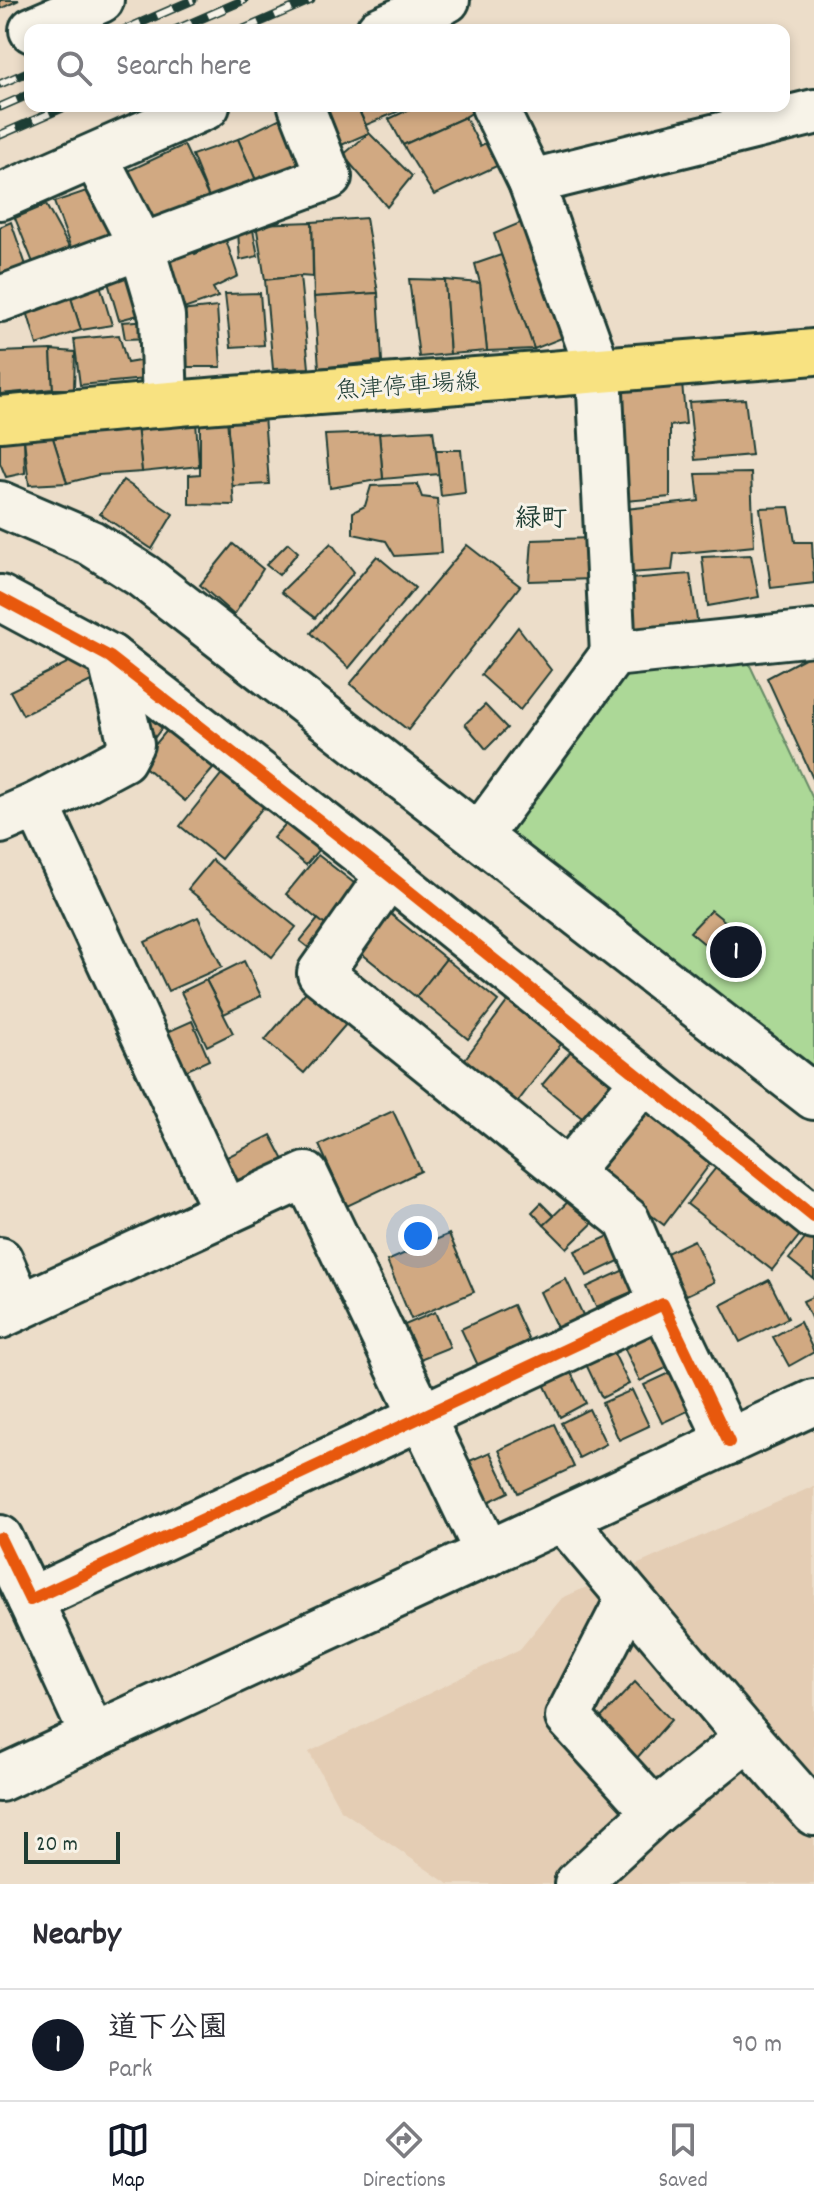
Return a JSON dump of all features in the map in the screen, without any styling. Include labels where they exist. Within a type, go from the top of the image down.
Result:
[{"type":"main road","name":"魚津停車場線","points":[[0,419],[165,403],[599,372],[814,352]]},
{"type":"street","points":[[45,24],[101,0]]},
{"type":"street","points":[[400,24],[449,10]]},
{"type":"street","points":[[0,44],[24,33]]},
{"type":"street","points":[[0,197],[194,112]]},
{"type":"street","points":[[0,299],[329,177],[303,112]]},
{"type":"street","points":[[479,836],[613,654],[599,372],[531,182],[497,112]]},
{"type":"street","points":[[531,182],[814,112]]},
{"type":"street","points":[[95,156],[141,245],[162,316],[165,403]]},
{"type":"street","points":[[0,504],[91,543],[143,576],[813,1095]]},
{"type":"street","points":[[0,598],[110,657],[389,875],[814,1217]]},
{"type":"street","points":[[613,654],[814,633]]},
{"type":"street","points":[[110,657],[131,744],[123,759],[19,813],[226,1212]]},
{"type":"street","points":[[389,875],[320,973],[627,1220],[729,1442]]},
{"type":"street","points":[[568,1172],[644,1080]]},
{"type":"street","points":[[0,1260],[10,1311],[306,1175],[488,1554]]},
{"type":"street","points":[[30,1600],[663,1304]]},
{"type":"street","points":[[0,1779],[814,1402]]},
{"type":"street","points":[[564,1520],[814,1813]]},
{"type":"street","points":[[0,1538],[93,1736]]},
{"type":"street","points":[[629,1598],[568,1717],[655,1812]]},
{"type":"street","points":[[577,1884],[655,1812],[748,1738]]},
{"type":"shaded area","points":[[814,1486],[814,1884],[448,1884],[341,1810],[309,1752],[520,1649],[562,1598]]},
{"type":"green space","points":[[747,659],[814,801],[814,1076],[502,828],[623,666]]},
{"type":"building","points":[[0,0],[19,0],[0,9]]},
{"type":"building","points":[[293,112],[315,169],[258,185],[238,139]]},
{"type":"building","points":[[322,112],[360,112],[369,133],[337,147]]},
{"type":"building","points":[[360,112],[397,112],[366,125]]},
{"type":"building","points":[[404,112],[473,112],[403,145],[389,119]]},
{"type":"building","points":[[465,117],[480,146],[491,140],[501,164],[434,195],[403,145]]},
{"type":"building","points":[[369,133],[412,176],[387,207],[343,155]]},
{"type":"building","points":[[238,139],[258,185],[213,207],[192,155]]},
{"type":"building","points":[[184,145],[210,200],[148,229],[126,172]]},
{"type":"building","points":[[98,187],[113,239],[74,256],[54,202]]},
{"type":"building","points":[[46,205],[74,256],[36,270],[15,218]]},
{"type":"building","points":[[366,218],[378,293],[314,297],[312,222]]},
{"type":"building","points":[[527,220],[572,334],[534,349],[494,234]]},
{"type":"building","points":[[11,222],[28,271],[0,284],[0,227]]},
{"type":"building","points":[[312,222],[313,277],[265,280],[256,224]]},
{"type":"building","points":[[253,230],[258,256],[240,260],[238,232]]},
{"type":"building","points":[[226,240],[238,276],[213,288],[218,297],[181,310],[164,255],[186,244],[195,254]]},
{"type":"building","points":[[501,255],[534,349],[487,351],[475,264]]},
{"type":"building","points":[[137,268],[150,312],[119,320],[105,272]]},
{"type":"building","points":[[300,276],[309,368],[273,369],[265,280]]},
{"type":"building","points":[[98,278],[112,325],[81,330],[67,285]]},
{"type":"building","points":[[409,279],[445,280],[450,354],[419,357]]},
{"type":"building","points":[[445,280],[480,283],[487,351],[450,354]]},
{"type":"building","points":[[67,285],[81,330],[37,345],[24,301]]},
{"type":"building","points":[[260,293],[264,345],[231,347],[225,294]]},
{"type":"building","points":[[378,293],[382,361],[319,368],[314,297]]},
{"type":"building","points":[[217,307],[221,367],[182,367],[180,311]]},
{"type":"building","points":[[150,320],[152,338],[125,339],[122,322]]},
{"type":"building","points":[[119,335],[127,363],[145,360],[145,379],[80,385],[74,339]]},
{"type":"building","points":[[51,350],[53,389],[0,394],[0,352]]},
{"type":"building","points":[[51,350],[75,352],[74,389],[53,389]]},
{"type":"building","points":[[682,384],[686,424],[670,426],[670,497],[626,501],[618,387]]},
{"type":"building","points":[[745,399],[752,455],[695,460],[689,402]]},
{"type":"building","points":[[264,415],[269,484],[232,486],[227,418]]},
{"type":"building","points":[[227,418],[234,505],[189,504],[189,475],[200,474],[200,420]]},
{"type":"building","points":[[196,421],[199,466],[142,472],[137,426]]},
{"type":"building","points":[[137,426],[142,472],[98,475],[67,483],[53,438]]},
{"type":"building","points":[[433,430],[439,474],[383,479],[379,433]]},
{"type":"building","points":[[379,433],[383,479],[330,488],[325,435]]},
{"type":"building","points":[[24,438],[25,473],[6,477],[0,463],[0,440]]},
{"type":"building","points":[[24,438],[53,438],[67,483],[29,485]]},
{"type":"building","points":[[436,450],[461,450],[465,493],[441,496]]},
{"type":"building","points":[[751,473],[754,546],[674,554],[672,570],[629,573],[626,509],[699,501],[696,474]]},
{"type":"building","points":[[123,480],[173,514],[152,549],[100,514]]},
{"type":"building","points":[[417,484],[422,497],[437,499],[441,553],[395,556],[386,541],[353,534],[353,512],[365,506],[371,486]]},
{"type":"building","points":[[789,507],[795,542],[812,542],[814,583],[771,588],[760,508]]},
{"type":"building","points":[[591,538],[593,579],[529,581],[532,540]]},
{"type":"building","points":[[288,543],[298,552],[279,575],[266,565]]},
{"type":"building","points":[[331,543],[354,572],[315,618],[281,592]]},
{"type":"building","points":[[233,544],[263,569],[234,615],[200,585]]},
{"type":"building","points":[[467,545],[520,586],[408,730],[350,684]]},
{"type":"building","points":[[751,555],[759,597],[708,606],[702,557]]},
{"type":"building","points":[[377,556],[415,588],[349,668],[311,633]]},
{"type":"building","points":[[690,574],[698,626],[634,632],[630,579]]},
{"type":"building","points":[[518,627],[551,670],[520,710],[481,675]]},
{"type":"building","points":[[814,653],[814,781],[767,678]]},
{"type":"building","points":[[81,656],[93,680],[23,715],[10,691]]},
{"type":"building","points":[[485,705],[507,728],[486,749],[465,724]]},
{"type":"building","points":[[146,706],[167,721],[155,737],[135,722]]},
{"type":"building","points":[[173,723],[219,762],[185,801],[140,763]]},
{"type":"building","points":[[228,766],[269,800],[221,859],[180,826]]},
{"type":"building","points":[[291,818],[323,844],[306,865],[273,838]]},
{"type":"building","points":[[318,855],[363,890],[331,930],[286,894]]},
{"type":"building","points":[[212,860],[296,927],[272,957],[188,889]]},
{"type":"building","points":[[386,910],[446,959],[416,997],[356,949]]},
{"type":"building","points":[[711,910],[742,935],[724,960],[690,932]]},
{"type":"building","points":[[198,917],[222,967],[168,991],[145,942]]},
{"type":"building","points":[[318,919],[331,930],[314,952],[300,941]]},
{"type":"building","points":[[446,959],[498,1001],[468,1039],[416,997]]},
{"type":"building","points":[[244,961],[261,996],[224,1014],[206,980]]},
{"type":"building","points":[[206,980],[233,1033],[207,1046],[181,992]]},
{"type":"building","points":[[315,981],[354,1015],[304,1073],[265,1040]]},
{"type":"building","points":[[513,994],[568,1035],[513,1108],[459,1067]]},
{"type":"building","points":[[192,1021],[209,1060],[181,1073],[163,1034]]},
{"type":"building","points":[[577,1044],[616,1078],[582,1118],[542,1085]]},
{"type":"building","points":[[643,1100],[716,1156],[664,1225],[590,1169]]},
{"type":"building","points":[[393,1111],[421,1171],[347,1206],[319,1145]]},
{"type":"building","points":[[271,1135],[285,1162],[238,1185],[225,1158]]},
{"type":"building","points":[[723,1159],[807,1226],[772,1270],[687,1204]]},
{"type":"building","points":[[578,1192],[601,1215],[567,1248],[544,1225]]},
{"type":"building","points":[[541,1203],[554,1216],[544,1225],[532,1212]]},
{"type":"building","points":[[814,1230],[814,1279],[789,1259]]},
{"type":"building","points":[[449,1234],[474,1292],[411,1319],[387,1261]]},
{"type":"building","points":[[609,1236],[621,1260],[587,1276],[575,1251]]},
{"type":"building","points":[[694,1240],[714,1282],[674,1301],[654,1259]]},
{"type":"building","points":[[624,1270],[634,1291],[596,1307],[587,1287]]},
{"type":"building","points":[[566,1279],[584,1317],[558,1330],[540,1292]]},
{"type":"building","points":[[769,1280],[788,1318],[740,1342],[721,1305]]},
{"type":"building","points":[[814,1296],[814,1324],[803,1301]]},
{"type":"building","points":[[513,1305],[533,1349],[481,1372],[461,1329]]},
{"type":"building","points":[[435,1312],[450,1347],[415,1361],[400,1327]]},
{"type":"building","points":[[800,1322],[814,1352],[789,1366],[773,1337]]},
{"type":"building","points":[[650,1330],[668,1367],[640,1381],[622,1343]]},
{"type":"building","points":[[610,1345],[629,1384],[602,1398],[583,1358]]},
{"type":"building","points":[[570,1371],[586,1403],[560,1417],[544,1384]]},
{"type":"building","points":[[674,1371],[692,1409],[662,1423],[644,1385]]},
{"type":"building","points":[[632,1390],[649,1426],[619,1440],[602,1403]]},
{"type":"building","points":[[589,1409],[606,1444],[579,1458],[561,1423]]},
{"type":"building","points":[[554,1424],[574,1467],[518,1493],[499,1450]]},
{"type":"building","points":[[490,1452],[509,1492],[484,1504],[465,1463]]},
{"type":"building","points":[[635,1682],[671,1720],[636,1759],[597,1722]]},
{"type":"railway","points":[[138,24],[193,0]]},
{"type":"railway","points":[[189,24],[244,0]]},
{"type":"railway","points":[[256,24],[311,0]]},
{"type":"railway","points":[[0,84],[24,74]]},
{"type":"railway","points":[[0,107],[24,97]]},
{"type":"railway","points":[[0,135],[53,112]]},
{"type":"cycle path","points":[[0,598],[110,657],[389,875],[814,1217]]},
{"type":"cycle path","points":[[0,1538],[30,1600],[663,1304],[729,1442]]},
{"type":"place","name":"道下公園","points":[[736,952]]},
{"type":"district","name":"緑町","points":[[541,517]]}]
